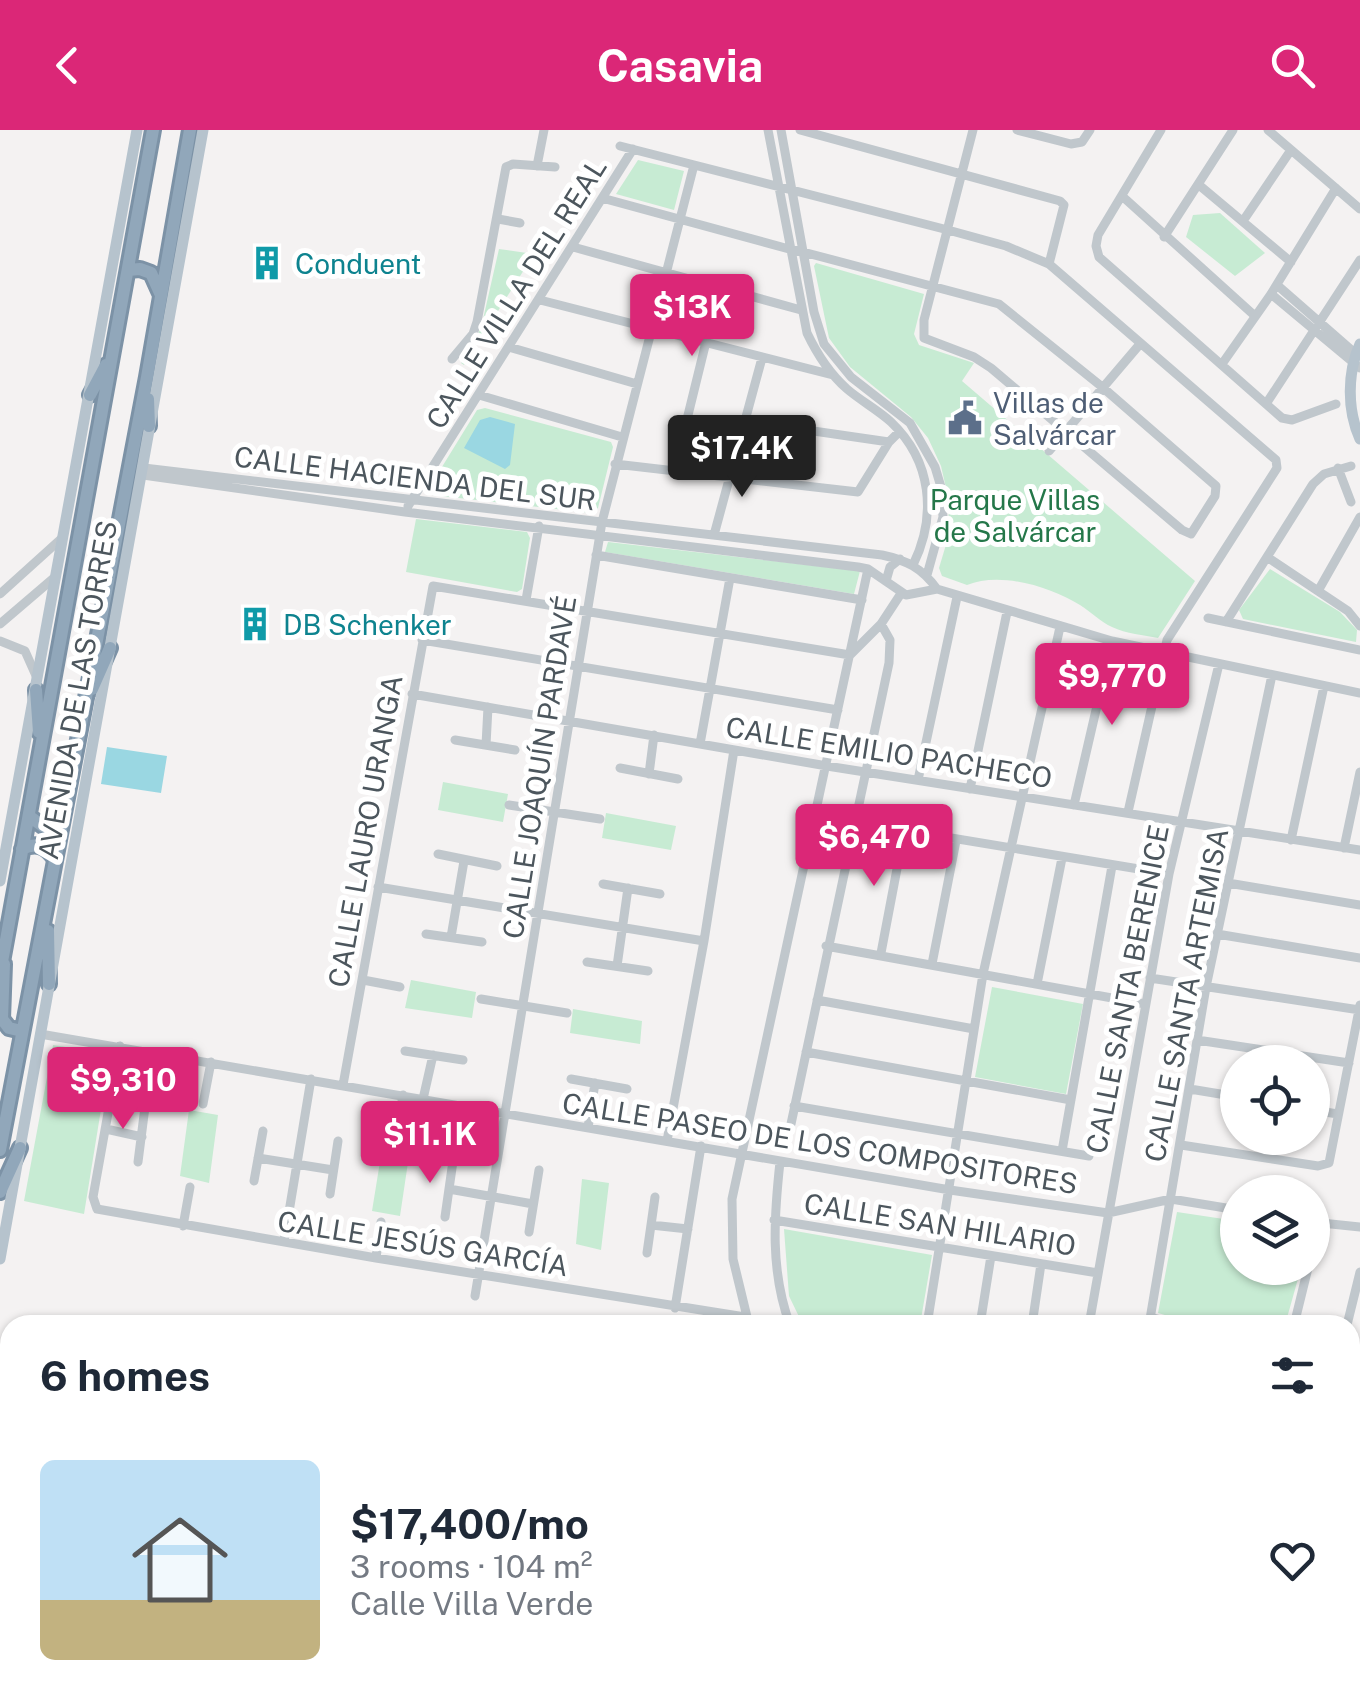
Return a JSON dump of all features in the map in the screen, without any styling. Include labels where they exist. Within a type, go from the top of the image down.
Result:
[{"type":"highway","name":"AVENIDA DE LAS TORRES","points":[[0,973],[153,130]]},
{"type":"highway","name":"AVENIDA DE LAS TORRES","points":[[0,1150],[161,295],[191,160],[190,130]]},
{"type":"highway","points":[[128,270],[140,268],[151,274],[161,295]]},
{"type":"highway","points":[[90,394],[112,354]]},
{"type":"highway","points":[[147,377],[149,426]]},
{"type":"highway","points":[[81,714],[110,648]]},
{"type":"highway","points":[[37,684],[41,754]]},
{"type":"highway","points":[[29,816],[44,827],[60,828]]},
{"type":"highway","points":[[22,848],[43,846],[54,858]]},
{"type":"highway","points":[[47,906],[50,984]]},
{"type":"highway","points":[[4,952],[2,1019],[9,1028],[22,1032]]},
{"type":"highway","points":[[0,1192],[20,1148]]},
{"type":"main road","name":"AVENIDA DE LAS TORRES","points":[[0,881],[137,130]]},
{"type":"main road","name":"AVENIDA DE LAS TORRES","points":[[0,1259],[143,472],[191,160],[203,130]]},
{"type":"main road","points":[[1358,357],[1352,412],[1360,439]]},
{"type":"street","points":[[537,166],[544,130]]},
{"type":"street","points":[[768,130],[800,309],[814,348],[834,375],[899,432],[920,469],[929,505],[926,531],[913,565]]},
{"type":"street","points":[[781,130],[814,312],[824,344],[851,377],[910,424],[935,468],[943,517],[927,574]]},
{"type":"street","points":[[800,130],[1060,201],[1064,215],[1049,264]]},
{"type":"street","points":[[602,198],[789,250],[803,252],[932,286],[990,300],[1010,311],[1102,386],[1217,490],[1191,534],[974,356],[924,338],[922,331],[932,286],[974,130]]},
{"type":"street","points":[[1017,130],[1071,144],[1082,142],[1090,130]]},
{"type":"street","points":[[1162,130],[1098,235],[1099,257],[1287,420],[1336,404]]},
{"type":"street","points":[[1164,236],[1233,130]]},
{"type":"street","points":[[1268,130],[1360,209]]},
{"type":"street","points":[[620,146],[948,230],[1006,246],[1049,264],[1278,463],[1174,624],[1162,653],[1128,812]]},
{"type":"street","name":"CALLE VILLA DEL REAL","points":[[404,512],[633,149]]},
{"type":"street","points":[[1243,221],[1291,150]]},
{"type":"street","name":"CALLE JOAQUÍN PARDAVÉ","points":[[475,1296],[602,522],[694,165]]},
{"type":"street","points":[[452,360],[473,334],[506,167],[555,167]]},
{"type":"street","points":[[1199,185],[1291,262]]},
{"type":"street","points":[[1222,364],[1336,188]]},
{"type":"street","points":[[1122,196],[1255,316]]},
{"type":"street","points":[[498,219],[520,222]]},
{"type":"street","points":[[573,247],[814,312]]},
{"type":"street","points":[[1266,404],[1360,260]]},
{"type":"street","points":[[1274,289],[1358,357]]},
{"type":"street","points":[[540,300],[851,377]]},
{"type":"street","points":[[674,472],[706,342]]},
{"type":"street","points":[[1049,450],[1140,344]]},
{"type":"street","points":[[510,347],[637,384]]},
{"type":"street","points":[[714,535],[762,358]]},
{"type":"street","points":[[479,396],[622,437]]},
{"type":"street","points":[[744,421],[889,442]]},
{"type":"street","points":[[616,464],[858,492],[899,432]]},
{"type":"street","points":[[1226,622],[1313,484],[1324,474],[1351,466]]},
{"type":"street","points":[[1338,468],[1351,502]]},
{"type":"street","name":"CALLE HACIENDA DEL SUR","points":[[143,472],[900,559],[927,574],[937,589]]},
{"type":"street","name":"CALLE HACIENDA DEL SUR","points":[[143,472],[404,512],[868,569],[900,594]]},
{"type":"street","points":[[1318,591],[1360,518]]},
{"type":"street","points":[[539,526],[526,600],[850,655]]},
{"type":"street","points":[[17,609],[1,593],[64,536]]},
{"type":"street","points":[[596,555],[862,600]]},
{"type":"street","points":[[1267,558],[1348,611],[1360,626]]},
{"type":"street","points":[[886,581],[890,568],[900,559]]},
{"type":"street","points":[[746,1315],[733,1260],[732,1199],[868,569]]},
{"type":"street","points":[[0,624],[56,576]]},
{"type":"street","points":[[700,744],[730,578]]},
{"type":"street","name":"CALLE LAURO URANGA","points":[[343,1085],[434,586],[526,600]]},
{"type":"street","points":[[850,655],[881,624],[900,594],[937,589],[1112,642],[1360,693]]},
{"type":"street","points":[[918,780],[958,597]]},
{"type":"street","points":[[970,789],[1007,612]]},
{"type":"street","points":[[1208,618],[1360,650]]},
{"type":"street","points":[[790,1124],[889,663],[890,640],[881,624]]},
{"type":"street","points":[[929,1315],[984,974],[1060,626]]},
{"type":"street","points":[[422,640],[838,710]]},
{"type":"street","points":[[0,641],[24,651],[37,684]]},
{"type":"street","points":[[1074,806],[1112,642]]},
{"type":"street","name":"CALLE SANTA BERENICE","points":[[1091,1315],[1169,874],[1219,664]]},
{"type":"street","name":"CALLE SANTA ARTEMISA","points":[[1150,1315],[1206,987],[1272,675]]},
{"type":"street","points":[[1291,840],[1324,686]]},
{"type":"street","name":"CALLE EMILIO PACHECO","points":[[412,694],[827,766],[1360,850]]},
{"type":"street","points":[[486,745],[488,707]]},
{"type":"street","points":[[649,774],[654,735]]},
{"type":"street","points":[[456,740],[515,750]]},
{"type":"street","points":[[667,1141],[734,750]]},
{"type":"street","points":[[620,768],[678,779]]},
{"type":"street","points":[[1344,848],[1360,772]]},
{"type":"street","points":[[509,804],[600,819]]},
{"type":"street","points":[[855,822],[1169,874]]},
{"type":"street","points":[[881,954],[904,832]]},
{"type":"street","points":[[932,964],[956,841]]},
{"type":"street","points":[[438,854],[497,866]]},
{"type":"street","points":[[1038,984],[1062,858]]},
{"type":"street","points":[[451,937],[464,861]]},
{"type":"street","points":[[1062,1151],[1112,866]]},
{"type":"street","points":[[1228,882],[1360,905]]},
{"type":"street","points":[[602,884],[660,894]]},
{"type":"street","points":[[378,886],[704,940]]},
{"type":"street","points":[[617,966],[628,888]]},
{"type":"street","points":[[426,934],[482,942]]},
{"type":"street","points":[[1217,934],[1360,958]]},
{"type":"street","points":[[826,946],[1145,1004]]},
{"type":"street","points":[[588,962],[648,971]]},
{"type":"street","points":[[1150,978],[1360,1008],[1327,1165],[1182,1145]]},
{"type":"street","points":[[363,980],[400,987]]},
{"type":"street","points":[[481,999],[566,1013]]},
{"type":"street","points":[[816,1000],[974,1029]]},
{"type":"street","name":"CALLE PASEO DE LOS COMPOSITORES","points":[[40,1034],[950,1190],[1108,1213],[1170,1199],[1220,1207]]},
{"type":"street","points":[[1197,1040],[1349,1062]]},
{"type":"street","points":[[120,1046],[106,1129],[142,1137]]},
{"type":"street","points":[[404,1051],[463,1060]]},
{"type":"street","points":[[806,1052],[1071,1100]]},
{"type":"street","points":[[422,1099],[433,1056]]},
{"type":"street","points":[[203,1104],[211,1062]]},
{"type":"street","points":[[284,1242],[311,1079]]},
{"type":"street","points":[[571,1079],[627,1088]]},
{"type":"street","points":[[588,1128],[595,1083]]},
{"type":"street","points":[[1190,1089],[1220,1094]]},
{"type":"street","points":[[396,1134],[402,1095]]},
{"type":"street","points":[[794,1106],[1088,1156]]},
{"type":"street","points":[[138,1162],[146,1107]]},
{"type":"street","points":[[1330,1113],[1338,1114]]},
{"type":"street","name":"CALLE JESÚS GARCÍA","points":[[106,1129],[93,1197],[95,1208],[714,1315]]},
{"type":"street","points":[[254,1181],[262,1131]]},
{"type":"street","points":[[330,1194],[338,1140]]},
{"type":"street","points":[[675,1308],[701,1146]]},
{"type":"street","points":[[258,1158],[333,1170]]},
{"type":"street","points":[[445,1217],[454,1161]]},
{"type":"street","points":[[780,1162],[774,1259],[788,1315]]},
{"type":"street","points":[[528,1232],[539,1170]]},
{"type":"street","points":[[183,1226],[190,1187]]},
{"type":"street","points":[[449,1189],[533,1204]]},
{"type":"street","points":[[647,1253],[656,1197]]},
{"type":"street","name":"CALLE SAN HILARIO","points":[[774,1220],[1098,1273]]},
{"type":"street","points":[[376,1258],[381,1222]]},
{"type":"street","points":[[1330,1224],[1360,1227]]},
{"type":"street","points":[[652,1225],[688,1229]]},
{"type":"street","points":[[982,1315],[992,1256]]},
{"type":"street","points":[[1034,1315],[1042,1264]]},
{"type":"street","points":[[1350,1315],[1360,1272]]},
{"type":"street","points":[[1296,1315],[1304,1285]]},
{"type":"green space","points":[[638,160],[684,171],[674,210],[616,194]]},
{"type":"green space","points":[[1220,213],[1265,253],[1235,276],[1186,237],[1193,215]]},
{"type":"green space","points":[[499,249],[534,254],[464,365],[461,363],[481,328]]},
{"type":"green space","name":"Parque Villas de Salvárcar","points":[[816,263],[924,294],[914,334],[919,345],[974,363],[962,381],[1195,581],[1158,638],[1117,629],[1068,598],[1040,587],[1010,580],[967,585],[942,576],[939,568],[948,538],[949,501],[941,466],[928,438],[911,417],[850,367],[829,338]]},
{"type":"green space","points":[[485,408],[611,442],[598,508],[592,513],[432,495],[429,488],[477,410]]},
{"type":"green space","points":[[416,519],[527,532],[530,538],[522,589],[517,592],[406,572]]},
{"type":"green space","points":[[608,542],[860,571],[854,594],[605,552]]},
{"type":"green space","points":[[1270,569],[1340,612],[1357,630],[1356,642],[1243,619],[1239,610]]},
{"type":"green space","points":[[443,782],[508,794],[503,822],[438,810]]},
{"type":"green space","points":[[606,813],[676,826],[671,850],[602,838]]},
{"type":"green space","points":[[411,980],[476,992],[472,1018],[405,1008]]},
{"type":"green space","points":[[992,987],[1083,1004],[1066,1094],[975,1077]]},
{"type":"green space","points":[[573,1009],[642,1021],[640,1044],[570,1033]]},
{"type":"green space","points":[[53,1045],[110,1054],[84,1214],[24,1201]]},
{"type":"green space","points":[[189,1110],[218,1115],[209,1183],[180,1176]]},
{"type":"green space","points":[[383,1143],[410,1149],[400,1216],[372,1211]]},
{"type":"green space","points":[[582,1179],[609,1183],[601,1250],[576,1244]]},
{"type":"green space","points":[[1177,1212],[1220,1218],[1220,1285],[1296,1285],[1288,1315],[1158,1313]]},
{"type":"green space","points":[[784,1229],[932,1255],[922,1315],[798,1315],[789,1296]]},
{"type":"water","points":[[490,417],[515,424],[510,465],[505,469],[464,448],[480,420]]},
{"type":"water","points":[[107,747],[167,756],[161,793],[101,784]]},
{"type":"place","name":"Conduent","points":[[267,263]]},
{"type":"place","name":"Villas de Salvárcar","points":[[965,418]]},
{"type":"place","name":"DB Schenker","points":[[255,624]]}]
